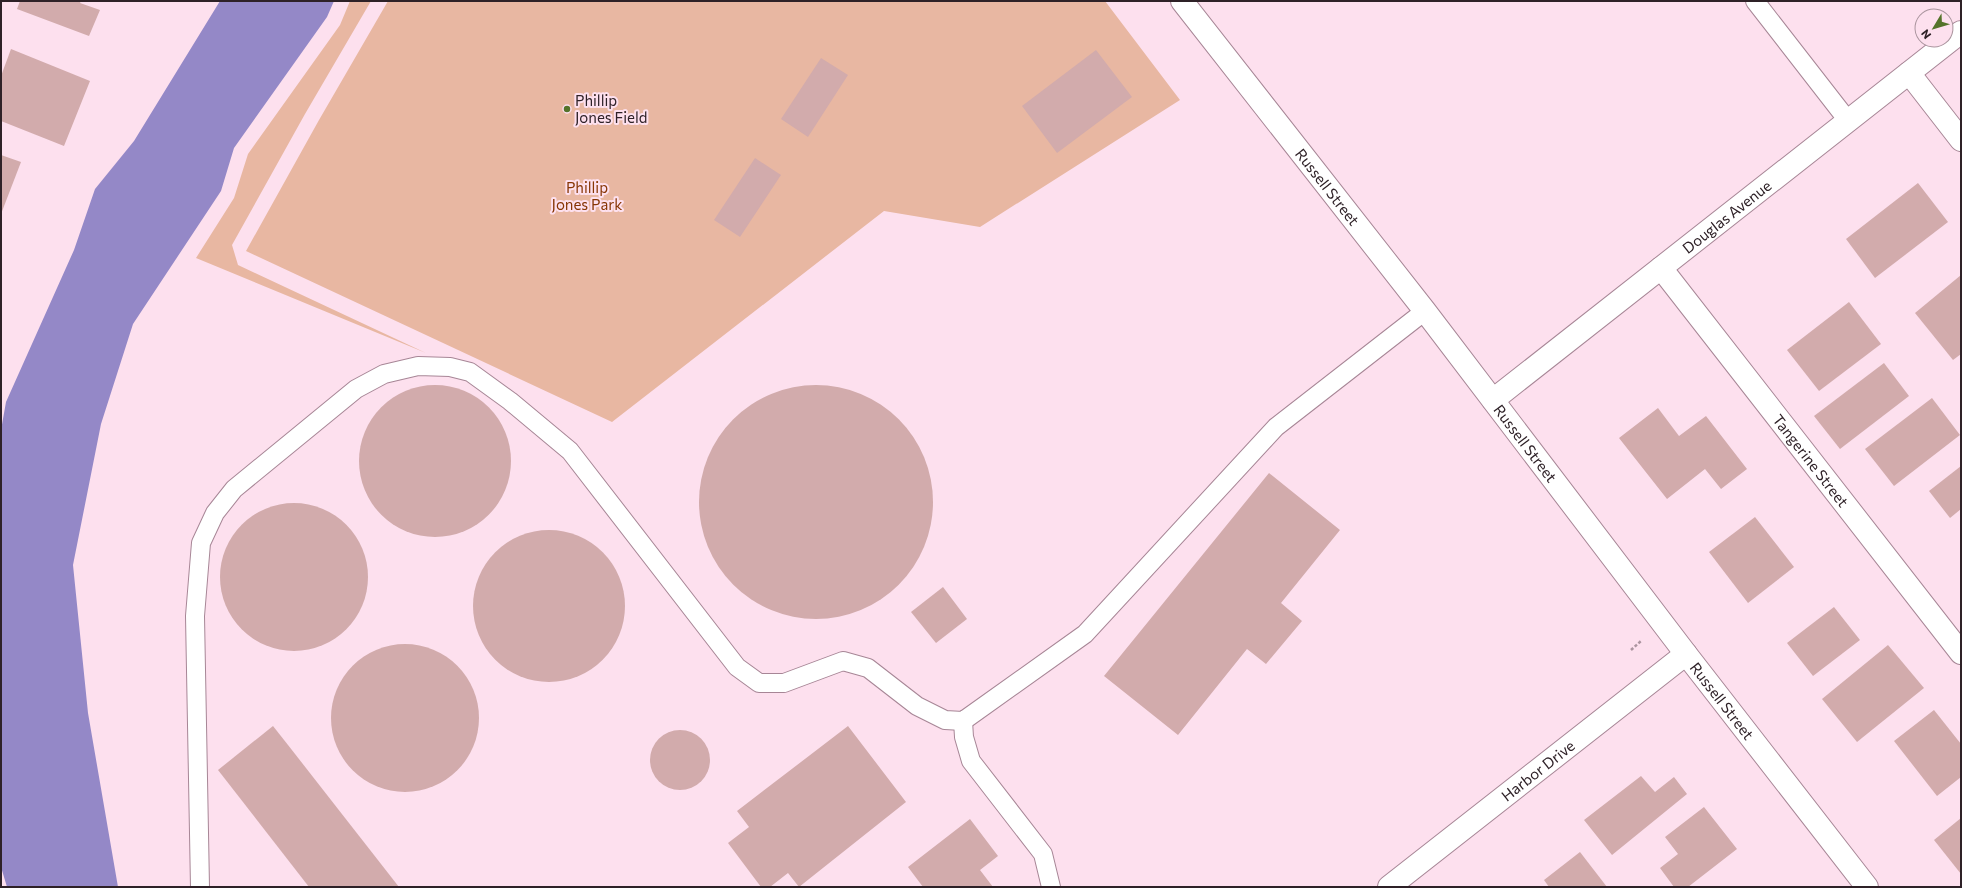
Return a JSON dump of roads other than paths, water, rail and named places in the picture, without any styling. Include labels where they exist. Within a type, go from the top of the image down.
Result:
[{"type":"street","name":"Russell Street","points":[[1182,1],[1425,311],[1686,654],[1867,887]]},
{"type":"street","name":"Douglas Avenue","points":[[1493,400],[1961,32]]},
{"type":"street","points":[[1909,73],[1961,140]]},
{"type":"street","name":"Tangerine Street","points":[[1661,268],[1961,653]]},
{"type":"street","name":"Harbor Drive","points":[[1388,887],[1686,654]]},
{"type":"lane","points":[[1755,1],[1848,122]]},
{"type":"lane","points":[[200,887],[195,616],[201,543],[215,512],[240,484],[356,389],[384,374],[418,366],[450,367],[470,372],[510,401],[570,451],[737,666],[759,683],[784,683],[843,661],[868,668],[917,706],[945,720],[963,721],[1085,634],[1276,427],[1425,311]]},
{"type":"lane","points":[[963,721],[964,737],[971,761],[1043,854],[1051,887]]},
{"type":"place","name":"Phillip Jones Field","points":[[567,109]]},
{"type":"park label","name":"Phillip Jones Park","points":[[587,196]]}]
